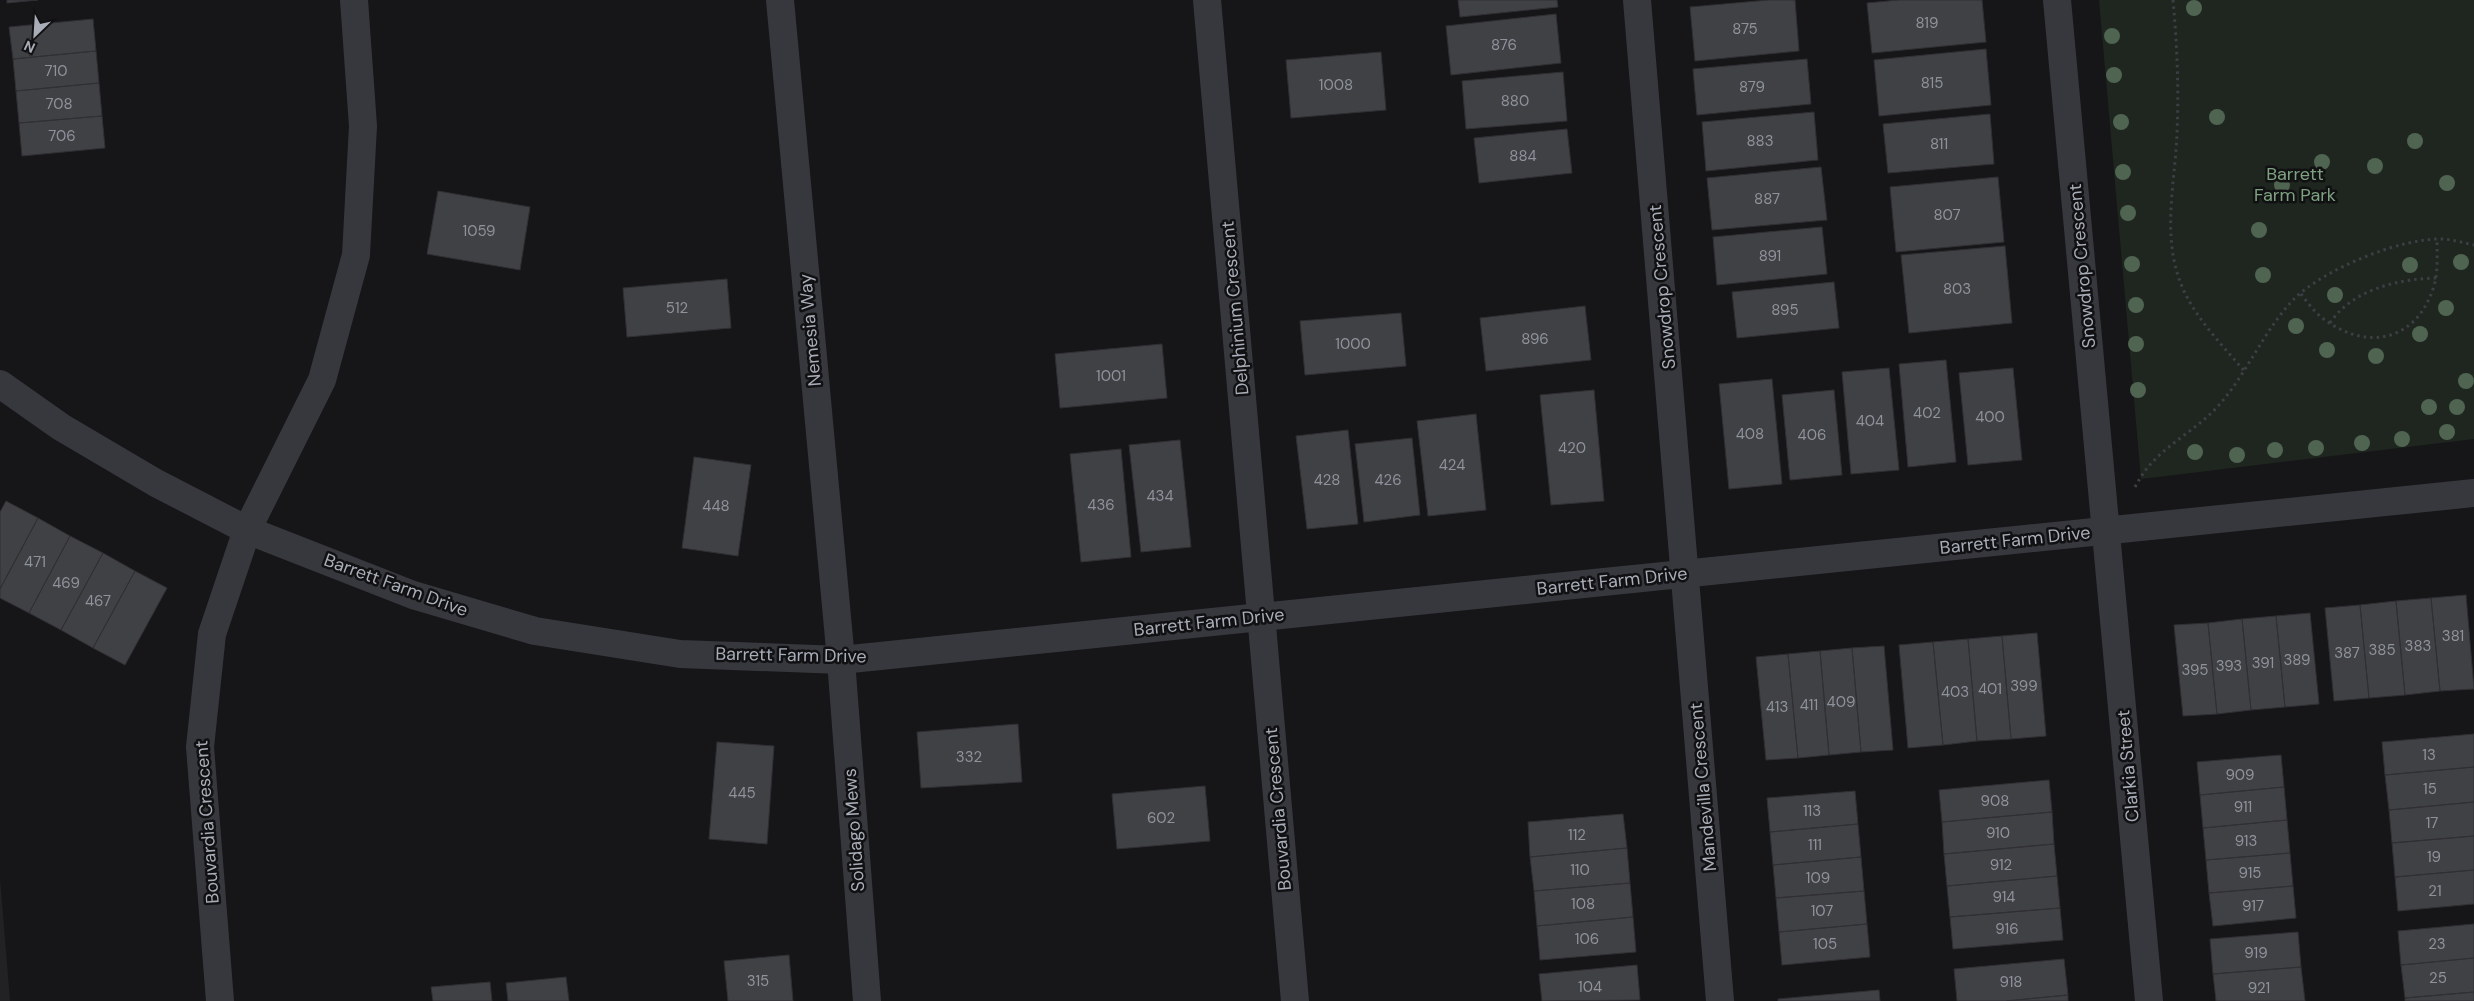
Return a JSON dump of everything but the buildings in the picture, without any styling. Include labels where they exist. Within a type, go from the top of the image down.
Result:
[{"type":"street","points":[[247,530],[322,380],[356,255],[363,126],[354,0]]},
{"type":"street","name":"Nemesia Way","points":[[780,0],[841,660]]},
{"type":"street","name":"Delphinium Crescent","points":[[1207,0],[1262,617]]},
{"type":"street","name":"Snowdrop Crescent","points":[[1637,0],[1686,574]]},
{"type":"street","name":"Snowdrop Crescent","points":[[2057,0],[2106,531]]},
{"type":"street","name":"Barrett Farm Drive","points":[[0,384],[61,427],[156,484],[247,530],[413,595],[535,631],[680,654],[841,660],[2474,493]]},
{"type":"street","name":"Bouvardia Crescent","points":[[220,1001],[200,747],[212,634],[247,530]]},
{"type":"street","name":"Clarkia Street","points":[[2106,531],[2149,1001]]},
{"type":"street","name":"Mandevilla Crescent","points":[[1686,574],[1720,1001]]},
{"type":"street","name":"Bouvardia Crescent","points":[[1262,617],[1295,1001]]},
{"type":"street","name":"Solidago Mews","points":[[841,660],[867,1001]]},
{"type":"path","points":[[2173,0],[2178,58],[2178,134],[2170,207],[2172,252],[2187,298],[2213,334],[2245,372]]},
{"type":"path","points":[[2301,294],[2319,316],[2348,332],[2367,338],[2396,335],[2418,320],[2430,297],[2436,278],[2437,240]]},
{"type":"path","points":[[2134,488],[2148,467],[2218,406],[2245,372],[2278,319],[2301,294],[2331,273],[2369,254],[2416,242],[2437,240],[2474,244]]},
{"type":"path","points":[[2330,323],[2338,310],[2369,292],[2396,282],[2436,278]]},
{"type":"shaded area","points":[[0,878],[10,1001],[0,1001]]},
{"type":"green space","name":"Barrett Farm Park","points":[[2099,0],[2474,0],[2474,439],[2141,479]]}]
